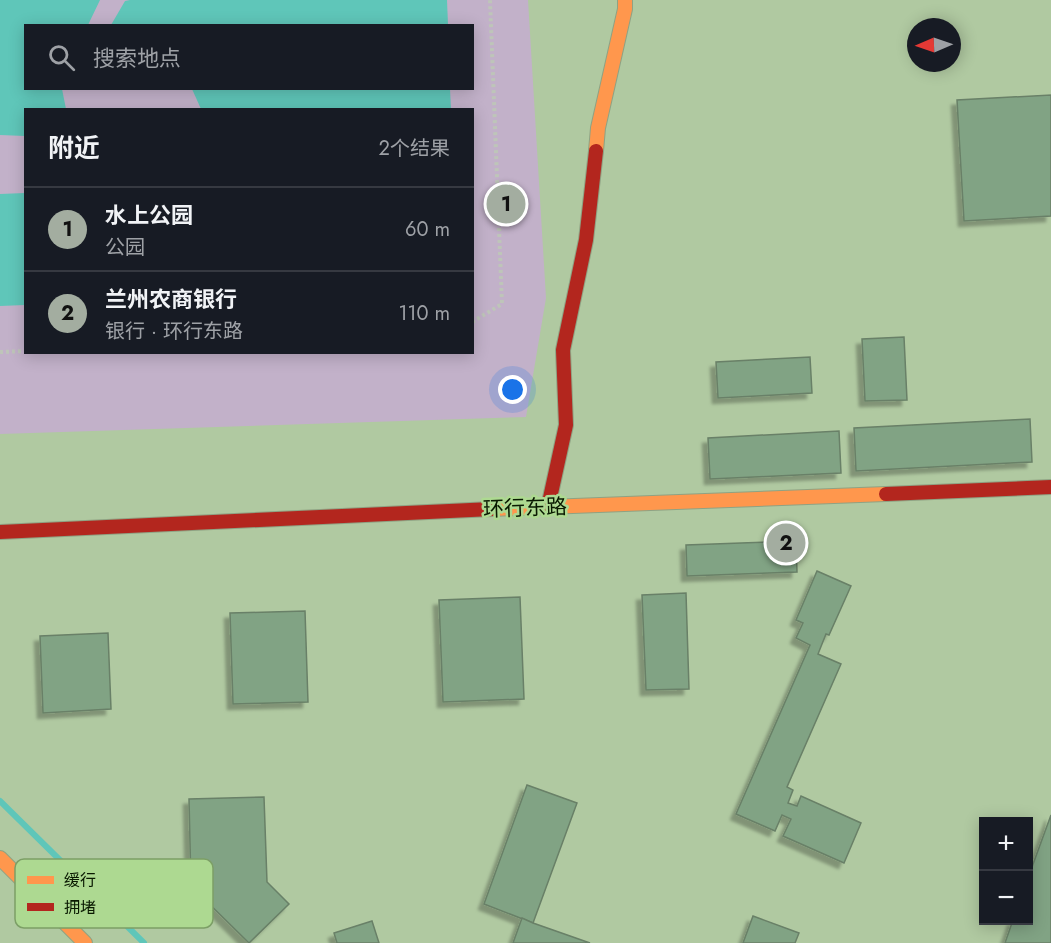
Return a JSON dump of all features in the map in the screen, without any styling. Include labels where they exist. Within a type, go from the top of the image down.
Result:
[{"type":"street","points":[[548,507],[566,425],[563,350],[586,240],[598,128],[625,9],[625,0]]},
{"type":"street","name":"环行东路","points":[[0,532],[1051,487]]},
{"type":"street","points":[[0,858],[15,873]]},
{"type":"street","points":[[70,928],[85,943]]},
{"type":"path","points":[[474,321],[502,304],[490,0]]},
{"type":"path","points":[[0,352],[24,351]]},
{"type":"shaded area","points":[[0,0],[528,0],[546,298],[526,417],[0,434]]},
{"type":"water","points":[[0,0],[100,0],[88,24],[24,24],[24,90],[62,90],[66,108],[24,108],[24,136],[0,135]]},
{"type":"water","points":[[447,0],[448,24],[112,24],[125,1]]},
{"type":"water","points":[[192,90],[450,90],[451,108],[201,108]]},
{"type":"water","points":[[24,193],[24,305],[0,306],[0,194]]},
{"type":"building","points":[[1051,95],[1051,216],[964,221],[957,100]]},
{"type":"building","points":[[904,337],[907,400],[865,401],[862,339]]},
{"type":"building","points":[[810,357],[812,393],[718,398],[716,362]]},
{"type":"building","points":[[1030,419],[1032,462],[856,471],[854,428]]},
{"type":"building","points":[[839,431],[841,473],[710,479],[708,438]]},
{"type":"building","points":[[796,541],[797,572],[687,576],[686,545]]},
{"type":"building","points":[[817,571],[851,586],[818,654],[841,664],[787,787],[793,790],[788,803],[797,806],[801,796],[861,823],[844,863],[783,836],[791,819],[782,815],[775,831],[736,814],[810,645],[796,638],[803,623],[796,620]]},
{"type":"building","points":[[686,593],[689,689],[646,690],[642,595]]},
{"type":"building","points":[[520,597],[524,699],[443,702],[439,600]]},
{"type":"building","points":[[305,611],[308,702],[233,704],[230,613]]},
{"type":"building","points":[[108,633],[111,709],[43,713],[40,636]]},
{"type":"building","points":[[527,785],[577,803],[533,923],[484,904]]},
{"type":"building","points":[[264,797],[267,882],[289,904],[249,943],[213,908],[213,859],[190,859],[189,799]]},
{"type":"building","points":[[1051,815],[1051,943],[1005,943],[1011,925],[1033,925],[1033,864]]},
{"type":"building","points":[[753,916],[799,933],[795,943],[743,943]]},
{"type":"building","points":[[522,918],[533,923],[590,943],[513,943]]},
{"type":"building","points":[[372,921],[379,943],[337,943],[334,933]]},
{"type":"waterway","points":[[0,801],[59,859]]},
{"type":"waterway","points":[[129,928],[144,943]]},
{"type":"traffic: slow","points":[[596,151],[598,128],[625,9],[625,0]]},
{"type":"traffic: slow","points":[[492,509],[886,494]]},
{"type":"traffic: slow","points":[[0,858],[15,873]]},
{"type":"traffic: slow","points":[[70,928],[85,943]]},
{"type":"traffic: jam","points":[[548,507],[566,425],[563,350],[586,240],[596,151]]},
{"type":"traffic: jam","points":[[886,494],[1051,487]]},
{"type":"traffic: jam","points":[[0,532],[492,509]]},
{"type":"place","name":"水上公园","points":[[506,204]]},
{"type":"place","name":"兰州农商银行","points":[[786,543]]}]
